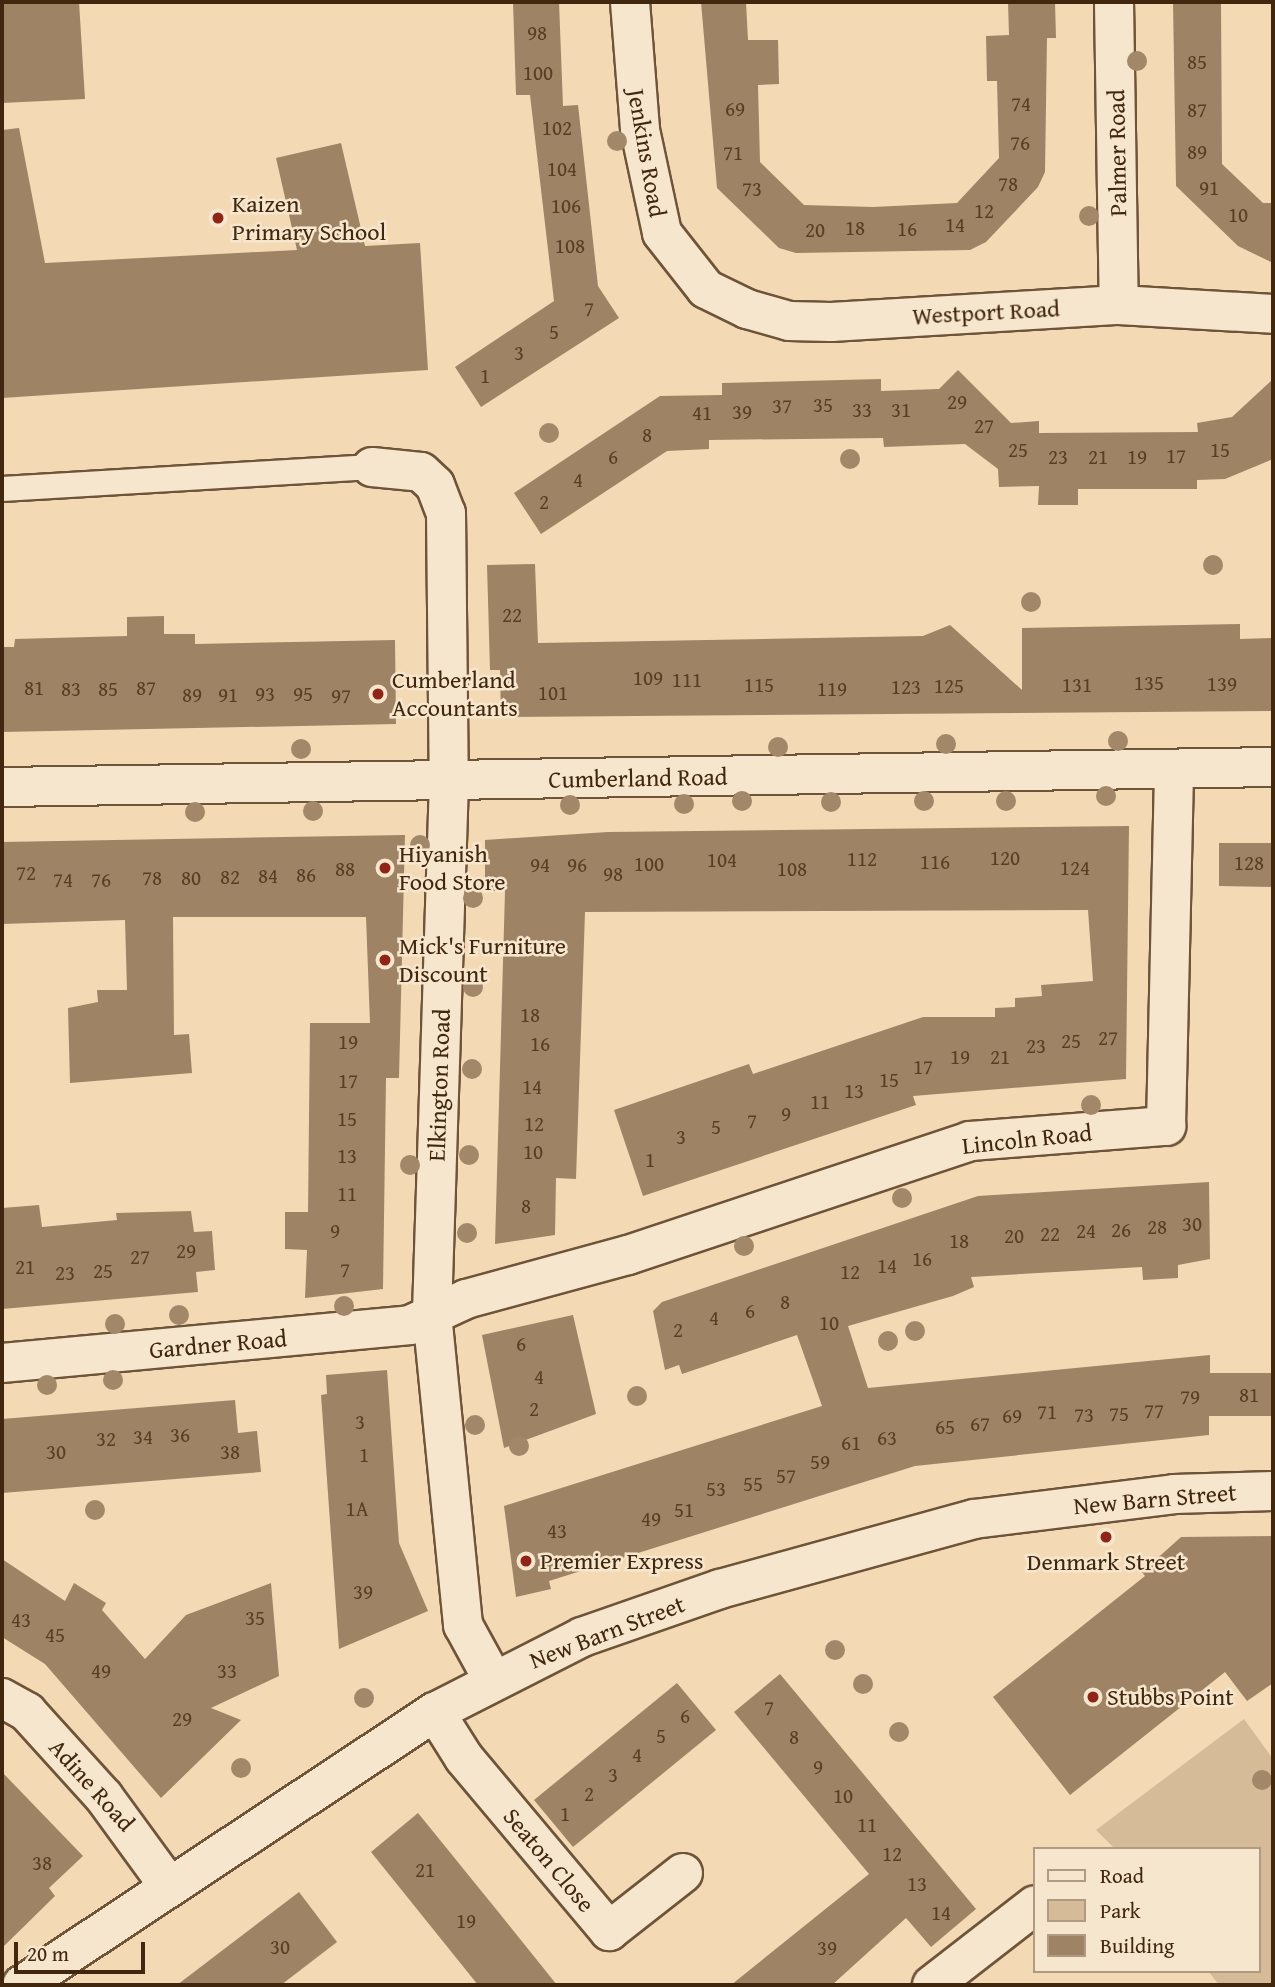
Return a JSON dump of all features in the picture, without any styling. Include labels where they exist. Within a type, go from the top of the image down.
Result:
[{"type":"street","name":"Jenkins Road","points":[[630,2],[654,209],[674,253],[706,289]]},
{"type":"street","name":"Palmer Road","points":[[1114,2],[1119,305]]},
{"type":"street","name":"Westport Road","points":[[706,289],[789,321],[1119,305],[1273,314]]},
{"type":"street","name":"Elkington Road","points":[[372,467],[400,466],[435,485],[446,513],[449,781],[432,1314],[463,1625],[492,1678]]},
{"type":"street","name":"Cumberland Road","points":[[2,787],[1174,771],[1273,767]]},
{"type":"street","name":"Lincoln Road","points":[[432,1314],[970,1140],[1166,1126],[1174,771]]},
{"type":"street","name":"Gardner Road","points":[[2,1363],[398,1327],[432,1314]]},
{"type":"street","name":"New Barn Street","points":[[22,1985],[435,1712],[492,1678],[582,1637],[720,1589],[962,1522],[1174,1494],[1273,1490]]},
{"type":"street","name":"Adine Road","points":[[2,1698],[27,1712],[137,1835],[169,1886]]},
{"type":"street","name":"Seaton Close","points":[[435,1712],[464,1759],[609,1931],[683,1874]]},
{"type":"street","points":[[932,1985],[1034,1906]]},
{"type":"lane","points":[[2,489],[372,467]]},
{"type":"green space","points":[[1244,1719],[1273,1759],[1273,1985],[1219,1985],[1210,1973],[1261,1973],[1261,1847],[1113,1847],[1096,1830]]},
{"type":"building","points":[[2,2],[79,2],[85,99],[2,103]]},
{"type":"building","points":[[513,2],[559,2],[563,106],[578,105],[598,286],[619,318],[481,407],[455,367],[554,301],[530,95],[516,95]]},
{"type":"building","points":[[701,2],[746,2],[748,40],[778,40],[779,84],[758,85],[760,162],[804,205],[873,207],[957,203],[999,158],[997,81],[987,81],[986,36],[1009,35],[1008,2],[1055,2],[1056,38],[1047,38],[1045,172],[1038,187],[986,242],[970,250],[796,253],[779,248],[717,188]]},
{"type":"building","points":[[1173,2],[1221,2],[1222,164],[1263,203],[1273,203],[1273,263],[1238,246],[1176,186]]},
{"type":"building","points":[[19,128],[45,263],[297,250],[276,158],[341,143],[365,246],[420,243],[428,370],[2,398],[2,130]]},
{"type":"building","points":[[958,370],[1011,423],[1039,421],[1039,433],[1198,432],[1197,423],[1232,417],[1273,379],[1273,459],[1225,479],[1197,480],[1197,489],[1078,489],[1078,505],[1038,505],[1039,486],[999,487],[998,469],[965,444],[884,447],[883,438],[709,440],[709,449],[667,451],[541,534],[514,493],[660,396],[722,395],[722,383],[881,379],[881,391],[939,389]]},
{"type":"building","points":[[535,564],[538,643],[923,636],[950,625],[1022,690],[1022,628],[1240,624],[1240,639],[1273,638],[1273,711],[501,717],[500,670],[490,670],[487,565]]},
{"type":"building","points":[[164,616],[164,634],[195,634],[195,644],[395,640],[396,724],[2,732],[2,647],[14,647],[15,639],[127,636],[127,617]]},
{"type":"building","points":[[1129,826],[1126,1079],[913,1096],[916,1105],[643,1196],[614,1110],[749,1064],[753,1074],[923,1017],[995,1017],[995,1008],[1015,1007],[1015,998],[1042,996],[1041,985],[1093,981],[1088,910],[585,912],[576,1179],[556,1178],[555,1235],[495,1244],[505,891],[485,891],[485,840],[608,832]]},
{"type":"building","points":[[405,835],[399,1078],[386,1078],[383,1289],[305,1298],[307,1250],[285,1249],[285,1212],[308,1212],[310,1023],[370,1023],[366,917],[173,917],[174,1035],[189,1034],[192,1073],[70,1083],[68,1008],[98,1002],[97,990],[127,990],[125,920],[2,924],[2,842]]},
{"type":"building","points":[[1219,843],[1273,843],[1273,887],[1219,886]]},
{"type":"building","points":[[1209,1182],[1210,1259],[1178,1265],[1178,1278],[1143,1280],[1142,1267],[971,1277],[974,1287],[953,1296],[848,1326],[868,1388],[1210,1355],[1210,1373],[1273,1373],[1273,1416],[1209,1416],[1209,1435],[915,1466],[549,1581],[551,1589],[516,1597],[504,1506],[822,1406],[797,1335],[682,1374],[679,1365],[665,1370],[653,1311],[662,1302],[978,1196]]},
{"type":"building","points":[[39,1205],[42,1227],[117,1220],[116,1213],[191,1211],[194,1232],[212,1231],[215,1270],[196,1272],[198,1292],[2,1309],[2,1208]]},
{"type":"building","points":[[573,1315],[596,1414],[504,1448],[482,1335]]},
{"type":"building","points":[[387,1370],[399,1543],[428,1611],[339,1649],[321,1395],[327,1394],[326,1375]]},
{"type":"building","points":[[235,1400],[238,1433],[257,1431],[261,1472],[2,1493],[2,1419]]},
{"type":"building","points":[[1273,1536],[1273,1683],[1247,1701],[1225,1672],[1070,1795],[993,1697],[1145,1576],[1142,1572],[1181,1537]]},
{"type":"building","points":[[2,1559],[65,1601],[74,1583],[106,1603],[102,1610],[145,1659],[186,1615],[271,1583],[279,1676],[211,1708],[241,1720],[161,1798],[45,1664],[2,1637]]},
{"type":"building","points":[[780,1674],[976,1909],[931,1947],[906,1918],[832,1985],[731,1985],[869,1874],[734,1712]]},
{"type":"building","points":[[677,1683],[716,1730],[573,1847],[534,1800]]},
{"type":"building","points":[[2,1772],[83,1856],[49,1888],[55,1896],[2,1948]]},
{"type":"building","points":[[418,1813],[557,1985],[478,1985],[371,1852]]},
{"type":"building","points":[[299,1892],[337,1942],[281,1985],[177,1985]]},
{"type":"place","name":"Kaizen Primary School","points":[[218,218]]},
{"type":"place","name":"Cumberland Accountants","points":[[378,694]]},
{"type":"place","name":"Hiyanish Food Store","points":[[385,868]]},
{"type":"place","name":"Mick's Furniture Discount","points":[[385,960]]},
{"type":"place","name":"Denmark Street","points":[[1106,1537]]},
{"type":"place","name":"Premier Express","points":[[526,1561]]},
{"type":"place","name":"Stubbs Point","points":[[1093,1697]]}]
